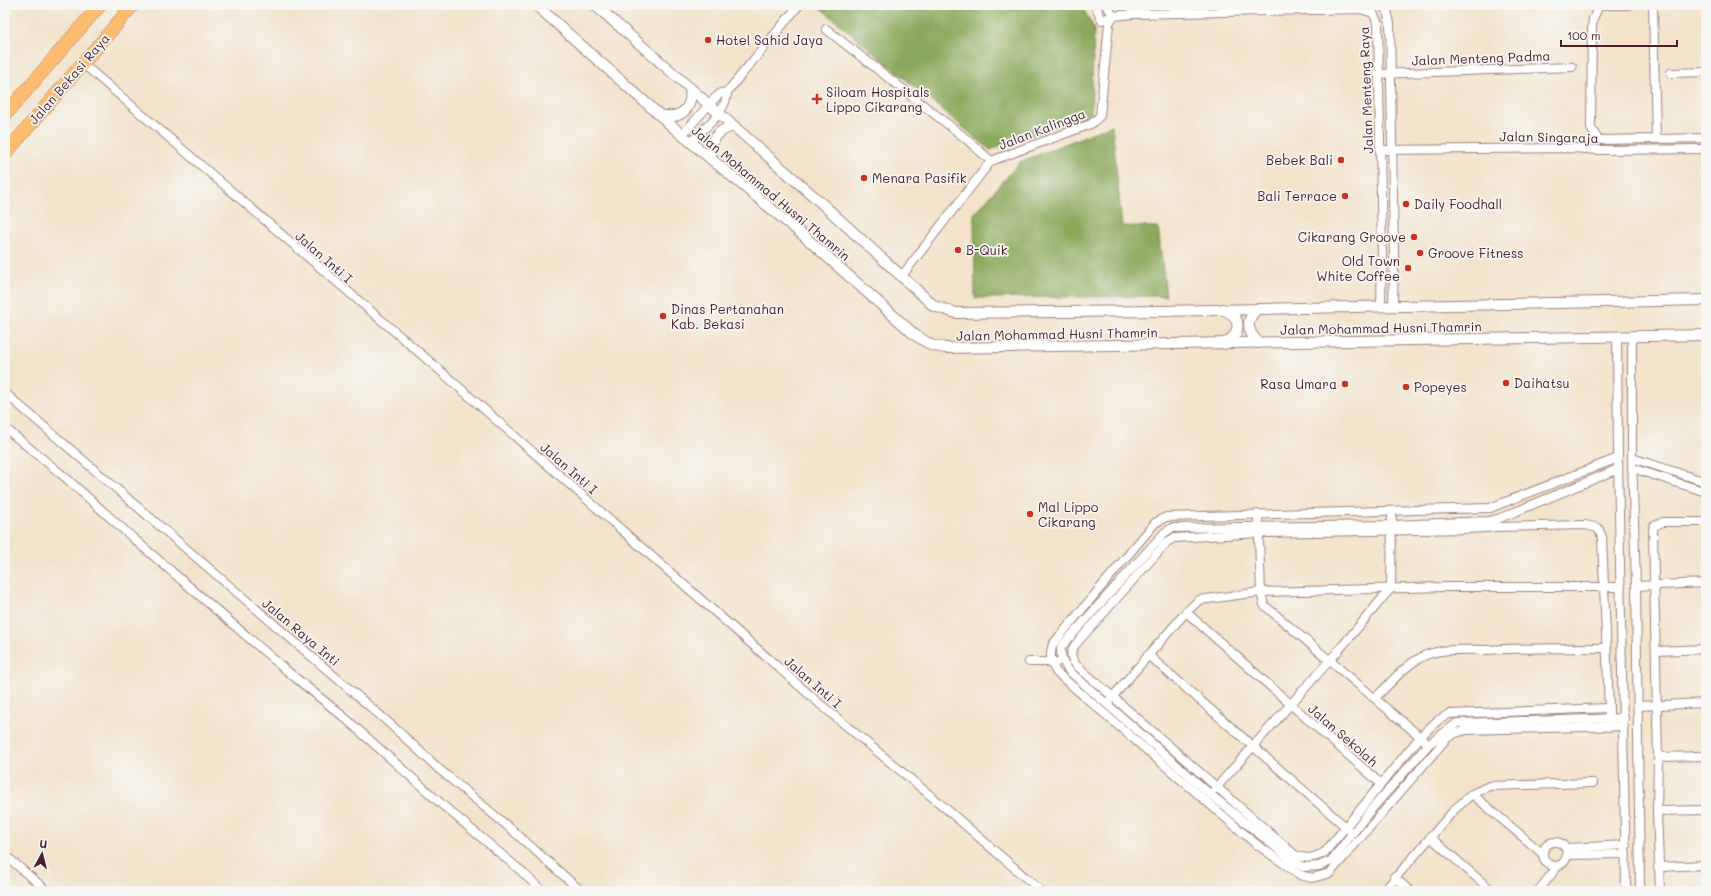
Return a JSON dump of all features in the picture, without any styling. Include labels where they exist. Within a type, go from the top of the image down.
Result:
[{"type":"main road","name":"Jalan Bekasi Raya","points":[[5,115],[100,5]]},
{"type":"main road","name":"Jalan Bekasi Raya","points":[[5,154],[82,63],[134,5]]},
{"type":"street","name":"Jalan Mohammad Husni Thamrin","points":[[536,5],[682,135],[804,236],[915,335],[931,345],[945,348],[1706,335]]},
{"type":"street","name":"Jalan Mohammad Husni Thamrin","points":[[595,5],[818,200],[934,306],[956,313],[1393,307],[1706,300]]},
{"type":"street","points":[[691,142],[719,113],[727,98],[727,92],[799,5]]},
{"type":"street","points":[[1107,24],[1096,7],[1106,5],[1113,16]]},
{"type":"street","name":"Jalan Menteng Raya","points":[[1381,5],[1387,11],[1390,23],[1393,307]]},
{"type":"street","points":[[1629,5],[1598,5],[1593,19],[1592,128],[1598,140],[1706,138]]},
{"type":"street","points":[[1654,5],[1656,139]]},
{"type":"street","name":"Jalan Menteng Raya","points":[[1107,24],[1113,16],[1213,9],[1361,9],[1373,13],[1378,23],[1382,255],[1381,307]]},
{"type":"street","name":"Jalan Kalingga","points":[[826,29],[991,161],[1096,121],[1100,116],[1101,111],[1107,24]]},
{"type":"street","name":"Jalan Inti I","points":[[82,63],[436,367],[820,704],[943,806],[1041,891]]},
{"type":"street","name":"Jalan Menteng Padma","points":[[1378,74],[1572,66]]},
{"type":"street","points":[[1671,73],[1706,72]]},
{"type":"street","points":[[660,115],[672,117],[684,112],[689,104],[691,96],[690,88]]},
{"type":"street","points":[[682,135],[709,104],[721,93],[727,92]]},
{"type":"street","points":[[712,160],[710,153],[714,138],[719,132],[734,126]]},
{"type":"street","name":"Jalan Singaraja","points":[[1380,150],[1573,148],[1598,150],[1706,149]]},
{"type":"street","points":[[901,277],[991,161]]},
{"type":"street","points":[[1257,308],[1251,314],[1248,326],[1252,338],[1259,343]]},
{"type":"street","points":[[1222,309],[1231,313],[1237,321],[1238,330],[1233,338],[1224,344]]},
{"type":"street","points":[[1617,337],[1626,889]]},
{"type":"street","points":[[1632,337],[1632,468],[1637,606],[1640,886],[1642,891]]},
{"type":"street","name":"Jalan Raya Inti","points":[[5,393],[384,718],[440,770],[511,829],[581,891]]},
{"type":"street","points":[[1619,415],[1632,416]]},
{"type":"street","points":[[5,428],[76,487],[156,559],[286,670],[345,718],[446,808],[520,870],[542,891]]},
{"type":"street","points":[[1618,458],[1490,508],[1166,516],[1155,523],[1053,644],[1050,652],[1052,663],[1056,672],[1158,760],[1256,844],[1300,875],[1312,878],[1330,873],[1447,738],[1456,733],[1463,730],[1545,724],[1624,722]]},
{"type":"street","points":[[1632,458],[1706,482]]},
{"type":"street","points":[[1632,468],[1706,492]]},
{"type":"street","points":[[1493,524],[1618,469]]},
{"type":"street","points":[[1210,794],[1330,660],[1391,588],[1392,511]]},
{"type":"street","points":[[1258,514],[1260,592],[1264,605],[1429,744],[1436,752]]},
{"type":"street","points":[[1660,891],[1657,811],[1658,757],[1656,651],[1652,549],[1654,526],[1663,522],[1706,522]]},
{"type":"street","points":[[1609,708],[1449,714],[1437,721],[1420,737],[1380,783],[1325,852],[1318,856],[1302,858],[1295,855],[1217,786],[1070,671],[1062,661],[1061,647],[1164,533],[1172,528],[1259,530],[1392,528],[1493,524],[1596,526],[1602,537],[1603,588],[1609,708],[1609,723]]},
{"type":"street","points":[[1259,530],[1174,538],[1167,542],[1075,645],[1071,652],[1071,658],[1109,700],[1165,754],[1210,794],[1294,862],[1303,867],[1319,866],[1331,861],[1369,812],[1429,744],[1457,723],[1484,721],[1545,724]]},
{"type":"street","points":[[1636,586],[1706,583]]},
{"type":"street","points":[[1109,700],[1186,612],[1199,600],[1260,592],[1391,588],[1621,587]]},
{"type":"street","points":[[1621,606],[1637,606]]},
{"type":"street","name":"Jalan Sekolah","points":[[1186,612],[1380,783]]},
{"type":"street","points":[[1375,698],[1409,666],[1420,658],[1431,653],[1461,650],[1606,648]]},
{"type":"street","points":[[1656,651],[1706,649]]},
{"type":"street","points":[[1148,655],[1352,833]]},
{"type":"street","points":[[1029,662],[1052,663],[1071,658]]},
{"type":"street","points":[[1638,706],[1706,702]]},
{"type":"street","points":[[1483,712],[1484,721]]},
{"type":"street","points":[[1158,760],[1165,754]]},
{"type":"street","points":[[1658,757],[1706,756]]},
{"type":"street","points":[[1625,779],[1639,779]]},
{"type":"street","points":[[1384,891],[1394,877],[1430,837],[1472,794],[1489,786],[1593,783]]},
{"type":"street","points":[[1472,794],[1542,854],[1548,864],[1558,866]]},
{"type":"street","points":[[1657,811],[1706,810]]},
{"type":"street","points":[[1369,812],[1376,819]]},
{"type":"street","points":[[1430,837],[1492,891]]},
{"type":"street","points":[[1256,844],[1263,838]]},
{"type":"street","points":[[1538,891],[1558,866],[1565,862],[1567,851],[1563,844],[1552,841],[1547,844],[1542,854]]},
{"type":"street","points":[[1567,851],[1626,845]]},
{"type":"street","points":[[1567,851],[1626,854]]},
{"type":"street","points":[[5,854],[47,891]]},
{"type":"street","points":[[1658,867],[1706,865]]},
{"type":"street","points":[[1394,877],[1410,891]]},
{"type":"green space","points":[[817,5],[1081,5],[1094,28],[1091,115],[990,150]]},
{"type":"green space","points":[[1112,125],[1122,226],[1158,227],[1166,296],[975,298],[974,214],[1020,162]]},
{"type":"place","name":"Hotel Sahid Jaya","points":[[708,40]]},
{"type":"place","name":"Siloam Hospitals Lippo Cikarang","points":[[817,99]]},
{"type":"place","name":"Bebek Bali","points":[[1341,160]]},
{"type":"place","name":"Menara Pasifik","points":[[864,178]]},
{"type":"place","name":"Bali Terrace","points":[[1345,196]]},
{"type":"place","name":"Daily Foodhall","points":[[1406,204]]},
{"type":"place","name":"Cikarang Groove","points":[[1414,237]]},
{"type":"place","name":"B-Quik","points":[[958,250]]},
{"type":"place","name":"Groove Fitness","points":[[1420,253]]},
{"type":"place","name":"Old Town White Coffee","points":[[1408,268]]},
{"type":"place","name":"Dinas Pertanahan Kab. Bekasi","points":[[663,316]]},
{"type":"place","name":"Daihatsu","points":[[1506,383]]},
{"type":"place","name":"Rasa Umara","points":[[1345,384]]},
{"type":"place","name":"Popeyes","points":[[1406,387]]},
{"type":"place","name":"Mal Lippo Cikarang","points":[[1030,514]]}]
